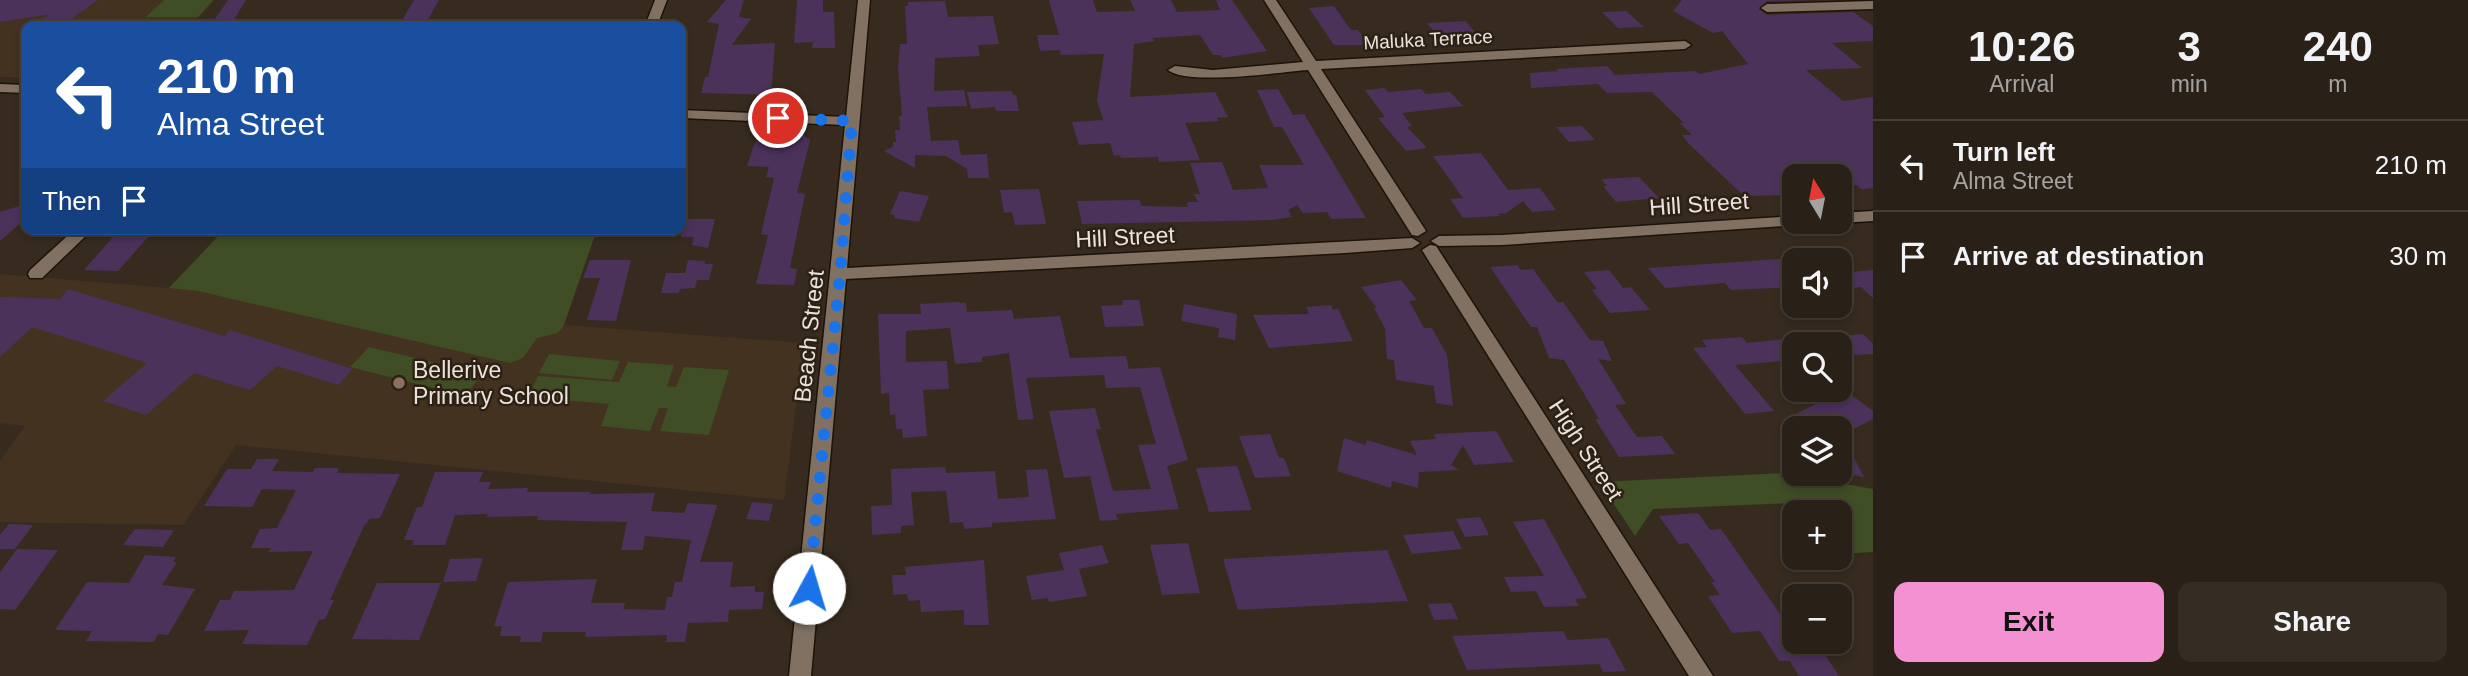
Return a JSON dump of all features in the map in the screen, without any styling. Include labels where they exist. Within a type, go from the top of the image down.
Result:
[{"type":"street","points":[[653,21],[661,0]]},
{"type":"street","name":"Beach Street","points":[[800,676],[864,0]]},
{"type":"street","name":"High Street","points":[[1270,0],[1702,676]]},
{"type":"street","points":[[1767,8],[1873,5]]},
{"type":"street","name":"Maluka Terrace","points":[[1175,70],[1213,74],[1685,45]]},
{"type":"street","points":[[0,88],[21,89]]},
{"type":"street","points":[[686,114],[852,121]]},
{"type":"street","points":[[1852,217],[1873,216]]},
{"type":"street","name":"Hill Street","points":[[840,274],[1345,248],[1425,241],[1502,240],[1782,222]]},
{"type":"street","points":[[36,274],[78,235]]},
{"type":"shaded area","points":[[0,0],[215,0],[196,20],[21,21],[21,78],[0,77]]},
{"type":"shaded area","name":"Bellerive Primary School","points":[[219,235],[595,235],[564,325],[804,343],[784,500],[236,445],[183,525],[0,522],[0,461],[25,426],[0,423],[0,274],[169,288]]},
{"type":"green space","points":[[164,0],[213,0],[198,17],[146,17]]},
{"type":"green space","points":[[219,235],[595,235],[564,325],[558,333],[537,338],[523,358],[510,363],[198,291],[169,288]]},
{"type":"green space","points":[[369,347],[482,374],[465,396],[350,367]]},
{"type":"green space","points":[[549,354],[620,361],[612,380],[539,373]]},
{"type":"green space","points":[[628,362],[674,365],[667,386],[676,387],[684,367],[729,370],[709,435],[660,431],[668,408],[659,408],[650,431],[601,426],[609,404],[528,397],[538,376],[619,382]]},
{"type":"green space","points":[[1782,473],[1782,486],[1852,485],[1873,489],[1873,552],[1852,553],[1852,500],[1782,500],[1782,503],[1653,509],[1635,536],[1599,482]]},
{"type":"building","points":[[0,0],[98,0],[68,21],[40,21],[50,14],[0,22]]},
{"type":"building","points":[[228,0],[246,0],[233,21],[213,21]]},
{"type":"building","points":[[414,0],[439,0],[427,21],[402,21]]},
{"type":"building","points":[[726,0],[744,0],[739,17],[751,19],[732,45],[775,43],[771,95],[701,93],[705,77],[708,77],[719,24],[707,22]]},
{"type":"building","points":[[797,0],[823,0],[823,12],[834,12],[835,48],[812,48],[813,42],[794,43]]},
{"type":"building","points":[[1049,0],[1093,0],[1097,12],[1135,11],[1130,0],[1171,0],[1177,12],[1220,10],[1216,0],[1232,0],[1267,51],[1222,58],[1220,55],[1213,55],[1200,35],[1152,38],[1155,41],[1134,44],[1130,97],[1215,92],[1228,117],[1217,118],[1219,121],[1185,123],[1200,160],[1159,162],[1158,157],[1121,158],[1120,155],[1114,156],[1110,143],[1079,145],[1072,122],[1103,120],[1097,100],[1104,54],[1061,55],[1060,50],[1040,51],[1037,35],[1059,35]]},
{"type":"building","points":[[1682,0],[1816,0],[1767,1],[1759,9],[1767,15],[1853,12],[1873,26],[1873,41],[1832,43],[1862,68],[1806,70],[1843,101],[1873,97],[1873,188],[1861,189],[1852,185],[1852,164],[1782,164],[1782,195],[1744,196],[1688,143],[1682,135],[1692,135],[1680,123],[1684,123],[1652,92],[1607,93],[1598,84],[1531,88],[1530,73],[1558,71],[1556,69],[1607,66],[1615,75],[1696,71],[1699,74],[1748,64],[1722,31],[1713,33],[1673,11]]},
{"type":"building","points":[[945,1],[948,17],[993,16],[999,44],[978,45],[980,56],[935,58],[934,91],[964,90],[967,106],[927,107],[931,141],[958,140],[961,155],[987,154],[989,178],[968,178],[967,169],[946,156],[915,155],[915,168],[884,151],[893,147],[893,142],[896,142],[895,130],[900,130],[899,116],[902,116],[898,68],[900,44],[907,44],[905,6],[908,6],[908,2]]},
{"type":"building","points":[[1334,6],[1351,30],[1358,30],[1369,45],[1334,45],[1309,8]]},
{"type":"building","points":[[1626,11],[1644,27],[1618,28],[1602,12]]},
{"type":"building","points":[[1466,21],[1478,36],[1440,38],[1427,23]]},
{"type":"building","points":[[1384,88],[1388,92],[1421,89],[1426,94],[1450,92],[1463,106],[1402,113],[1412,126],[1407,127],[1427,148],[1406,151],[1378,118],[1385,117],[1365,90]]},
{"type":"building","points":[[1278,89],[1293,115],[1304,114],[1366,218],[1331,219],[1327,212],[1303,213],[1297,205],[1288,210],[1292,217],[1272,220],[1082,224],[1077,201],[1140,200],[1141,206],[1188,207],[1187,202],[1198,202],[1194,194],[1200,194],[1190,163],[1222,162],[1233,190],[1268,188],[1259,165],[1304,165],[1282,127],[1274,127],[1257,90]]},
{"type":"building","points":[[1012,91],[1013,95],[1016,95],[1019,111],[996,111],[995,107],[971,109],[967,92]]},
{"type":"building","points":[[1582,126],[1595,140],[1569,142],[1556,127]]},
{"type":"building","points":[[797,130],[810,140],[797,193],[805,194],[790,268],[797,269],[794,285],[756,284],[768,235],[761,234],[774,178],[766,177],[769,167],[747,166],[755,142],[777,131],[783,137]]},
{"type":"building","points":[[1481,153],[1508,190],[1540,188],[1556,210],[1532,212],[1523,201],[1506,213],[1498,214],[1500,216],[1463,218],[1450,199],[1463,198],[1433,156]]},
{"type":"building","points":[[1639,177],[1659,198],[1616,202],[1603,186],[1607,186],[1601,179]]},
{"type":"building","points":[[1039,189],[1046,224],[1015,225],[1012,212],[1004,213],[1000,190]]},
{"type":"building","points":[[900,191],[929,196],[919,222],[894,218],[895,215],[890,214]]},
{"type":"building","points":[[21,206],[21,222],[0,241],[0,212]]},
{"type":"building","points":[[686,219],[715,219],[708,248],[692,245],[694,237],[681,237],[686,235]]},
{"type":"building","points":[[115,235],[150,235],[118,271],[84,270]]},
{"type":"building","points":[[1782,259],[1782,288],[1731,290],[1725,283],[1665,288],[1648,268]]},
{"type":"building","points":[[590,260],[631,260],[616,321],[587,320],[600,278],[583,278]]},
{"type":"building","points":[[688,260],[713,264],[709,280],[697,280],[695,288],[680,289],[679,293],[661,293],[666,273],[685,273]]},
{"type":"building","points":[[1517,265],[1521,270],[1533,269],[1558,303],[1563,302],[1590,340],[1603,341],[1612,361],[1598,359],[1626,404],[1615,405],[1637,437],[1662,436],[1675,454],[1619,457],[1595,419],[1599,419],[1564,360],[1549,358],[1537,327],[1531,327],[1490,267]]},
{"type":"building","points":[[1609,270],[1623,288],[1631,287],[1650,310],[1610,313],[1592,290],[1597,289],[1584,272]]},
{"type":"building","points":[[1873,270],[1873,298],[1861,287],[1852,288],[1852,272]]},
{"type":"building","points":[[1401,280],[1417,300],[1409,301],[1424,328],[1432,328],[1447,355],[1453,406],[1436,403],[1434,386],[1396,380],[1394,360],[1387,359],[1385,328],[1374,308],[1377,308],[1361,287]]},
{"type":"building","points":[[68,289],[224,336],[230,330],[353,369],[338,385],[277,366],[250,390],[194,373],[146,415],[103,401],[147,363],[32,327],[0,357],[0,297],[60,299]]},
{"type":"building","points":[[1122,300],[1139,300],[1144,326],[1105,327],[1101,306],[1123,305]]},
{"type":"building","points":[[966,303],[967,312],[1012,310],[1014,319],[1060,316],[1070,358],[1126,356],[1129,369],[1160,367],[1188,460],[1167,466],[1179,509],[1116,514],[1118,520],[1100,521],[1090,476],[1064,478],[1049,411],[1095,408],[1101,429],[1096,430],[1113,491],[1151,489],[1138,445],[1156,444],[1140,387],[1106,388],[1104,375],[1026,378],[1034,419],[1018,420],[1009,353],[982,357],[982,362],[955,364],[950,328],[906,331],[906,362],[947,361],[949,389],[923,390],[927,436],[903,438],[902,429],[896,429],[895,414],[890,415],[889,393],[881,394],[878,314],[921,314],[920,304]]},
{"type":"building","points":[[1184,304],[1237,314],[1235,340],[1218,337],[1219,328],[1181,321]]},
{"type":"building","points":[[1331,305],[1333,310],[1338,309],[1353,341],[1269,348],[1253,315],[1309,314],[1306,307]]},
{"type":"building","points":[[1863,334],[1873,344],[1873,354],[1852,355],[1852,335]]},
{"type":"building","points":[[1742,337],[1747,343],[1782,339],[1782,361],[1735,365],[1774,411],[1745,414],[1693,348],[1707,347],[1702,340]]},
{"type":"building","points":[[1852,395],[1873,411],[1873,419],[1852,430],[1852,416],[1792,416],[1820,402],[1852,402]]},
{"type":"building","points":[[1496,431],[1514,462],[1474,465],[1463,445],[1451,465],[1459,470],[1419,472],[1418,488],[1392,481],[1391,488],[1337,471],[1344,438],[1366,445],[1367,440],[1417,455],[1410,441],[1436,439],[1434,434]]},
{"type":"building","points":[[1270,434],[1279,458],[1284,458],[1291,476],[1255,478],[1239,436]]},
{"type":"building","points":[[1852,454],[1864,477],[1852,475]]},
{"type":"building","points":[[257,459],[279,459],[272,471],[313,472],[315,468],[339,468],[337,473],[400,474],[380,518],[370,519],[364,526],[330,600],[334,600],[325,619],[319,620],[307,645],[242,644],[249,630],[204,631],[220,600],[230,600],[234,591],[294,590],[313,551],[268,552],[271,548],[251,548],[260,529],[277,528],[296,490],[262,489],[252,507],[204,506],[227,469],[251,469]]},
{"type":"building","points":[[1237,466],[1252,510],[1209,512],[1196,468]]},
{"type":"building","points":[[945,467],[946,473],[995,471],[998,499],[1029,497],[1026,470],[1047,469],[1056,519],[992,523],[992,527],[964,529],[963,522],[950,523],[946,491],[911,492],[914,525],[901,526],[901,533],[872,535],[871,506],[892,505],[891,469]]},
{"type":"building","points":[[435,472],[483,472],[479,482],[491,482],[488,489],[528,488],[527,492],[590,492],[589,494],[655,493],[651,511],[684,513],[688,503],[717,505],[700,562],[733,562],[730,587],[755,586],[755,592],[764,592],[762,609],[729,610],[728,622],[688,623],[685,642],[666,642],[667,635],[585,637],[586,632],[543,632],[541,642],[520,642],[521,636],[500,636],[502,626],[494,626],[508,582],[597,579],[591,603],[625,603],[623,609],[665,610],[667,597],[672,597],[675,582],[682,582],[691,540],[645,536],[643,550],[621,550],[627,522],[537,520],[538,516],[487,517],[488,514],[455,515],[445,545],[412,545],[414,540],[404,540],[417,507],[422,507]]},
{"type":"building","points":[[752,502],[773,504],[769,521],[746,519]]},
{"type":"building","points":[[1698,513],[1710,530],[1721,529],[1782,617],[1782,654],[1825,654],[1839,676],[1799,676],[1790,661],[1779,661],[1760,631],[1732,633],[1708,596],[1720,595],[1711,582],[1715,582],[1688,543],[1679,544],[1659,516]]},
{"type":"building","points":[[1480,517],[1489,535],[1465,537],[1456,519]]},
{"type":"building","points":[[1544,519],[1587,598],[1575,599],[1579,606],[1544,607],[1536,591],[1511,592],[1504,577],[1544,576],[1513,522]]},
{"type":"building","points":[[9,524],[33,525],[15,549],[0,549],[0,535]]},
{"type":"building","points":[[135,529],[174,530],[163,547],[123,545]]},
{"type":"building","points":[[1453,531],[1462,549],[1412,554],[1403,535]]},
{"type":"building","points":[[1188,543],[1200,593],[1162,595],[1150,545]]},
{"type":"building","points":[[1102,545],[1109,563],[1079,569],[1087,596],[1049,602],[1048,598],[1032,600],[1026,576],[1064,570],[1059,553]]},
{"type":"building","points":[[17,549],[58,550],[15,610],[0,609],[0,572]]},
{"type":"building","points":[[1387,550],[1408,601],[1238,610],[1223,559]]},
{"type":"building","points":[[145,555],[176,557],[173,562],[177,562],[162,585],[195,589],[168,635],[158,634],[154,642],[86,641],[92,631],[55,630],[87,582],[129,583]]},
{"type":"building","points":[[483,558],[476,581],[443,582],[450,559]]},
{"type":"building","points":[[984,560],[989,625],[964,625],[964,610],[921,612],[920,600],[908,601],[907,594],[893,595],[892,575],[906,575],[905,567]]},
{"type":"building","points":[[377,583],[441,583],[419,640],[352,639]]},
{"type":"building","points":[[1451,603],[1458,619],[1434,620],[1428,604]]},
{"type":"building","points":[[1563,631],[1568,640],[1608,638],[1626,671],[1603,672],[1599,664],[1467,670],[1452,636]]},
{"type":"place","name":"Bellerive Primary School","points":[[399,383]]},
{"type":"route","points":[[778,118],[852,121],[809,588]]}]
